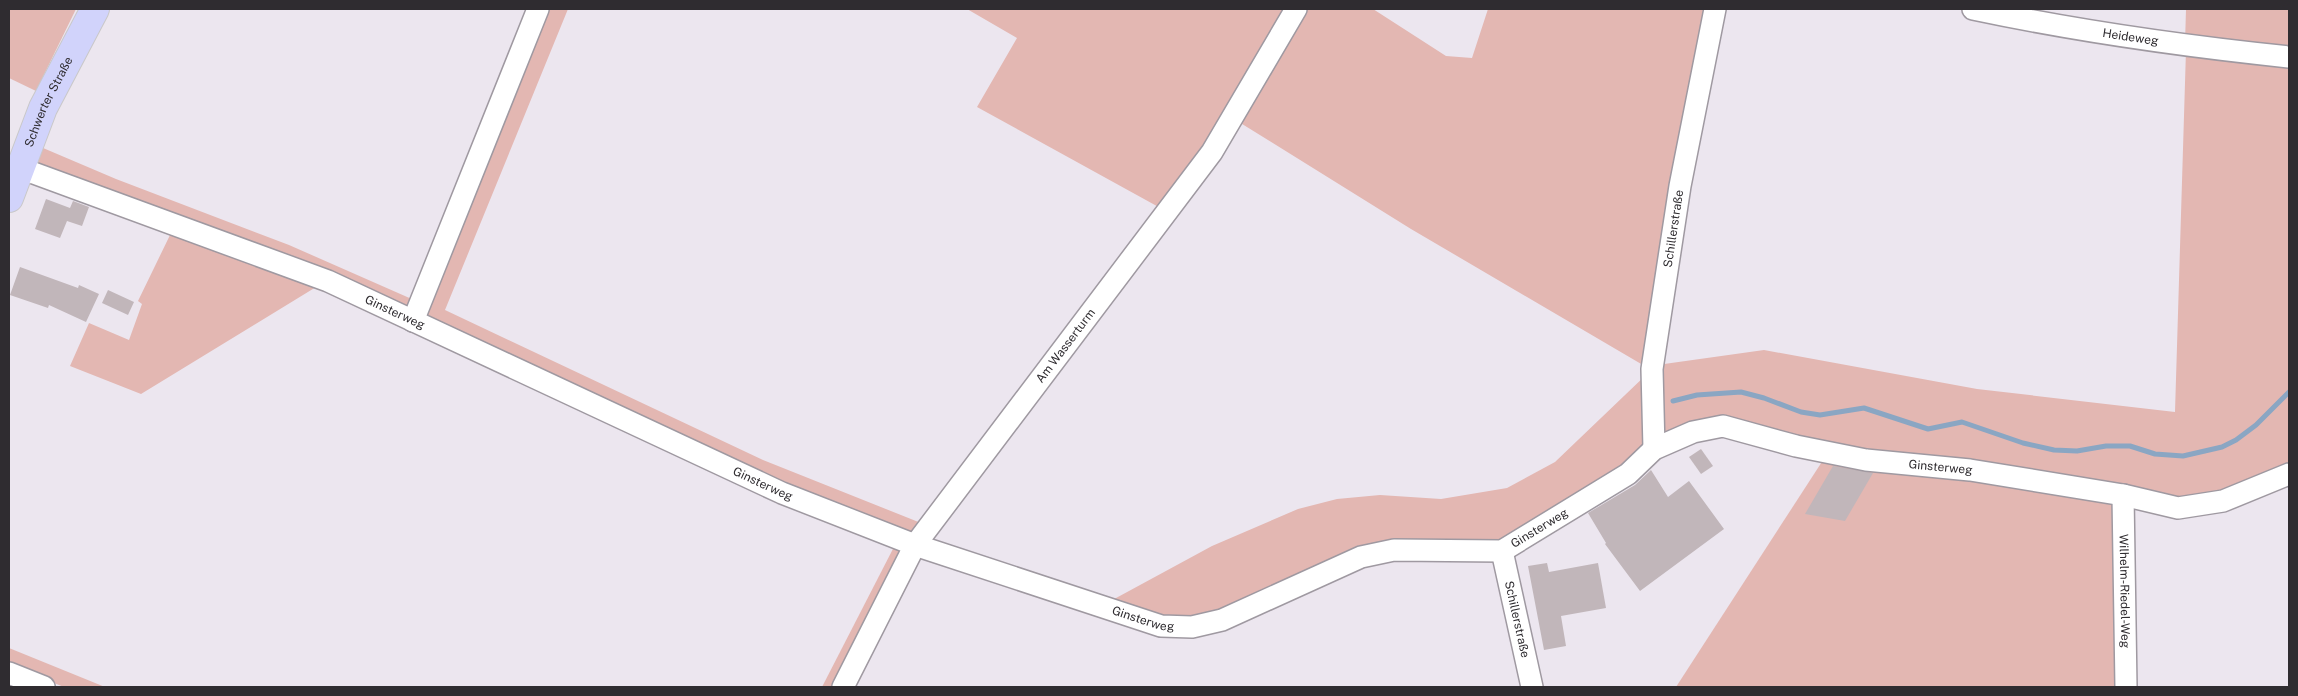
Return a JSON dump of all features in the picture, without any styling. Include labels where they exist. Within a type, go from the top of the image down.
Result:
[{"type":"main road","name":"Schwerter Straße","points":[[9,198],[43,108],[95,9]]},
{"type":"street","points":[[413,320],[538,9]]},
{"type":"street","name":"Am Wasserturm","points":[[843,687],[915,545],[1212,152],[1296,9]]},
{"type":"street","name":"Schillerstraße","points":[[1654,449],[1652,369],[1680,186],[1715,9]]},
{"type":"street","name":"Heideweg","points":[[1973,9],[2024,20],[2184,46],[2289,57]]},
{"type":"street","name":"Ginsterweg","points":[[20,168],[328,281],[782,493],[915,545],[1160,626],[1192,627],[1222,620],[1361,557],[1394,550],[1502,551],[1628,474],[1654,449],[1692,432],[1723,426],[1796,446],[1866,460],[1970,470],[2123,495],[2178,508],[2223,501],[2289,474]]},
{"type":"street","name":"Wilhelm-Riedel-Weg","points":[[2123,495],[2126,687]]},
{"type":"street","name":"Schillerstraße","points":[[1502,551],[1532,687]]},
{"type":"street","points":[[9,673],[44,687]]},
{"type":"shaded area","points":[[9,9],[76,9],[36,91],[9,78]]},
{"type":"shaded area","points":[[543,9],[568,9],[445,310],[763,460],[926,525],[912,536],[786,490],[424,317]]},
{"type":"shaded area","points":[[967,9],[1290,9],[1164,210],[977,107],[1017,38]]},
{"type":"shaded area","points":[[1301,9],[1373,9],[1446,56],[1472,58],[1488,9],[1713,9],[1648,368],[1411,229],[1234,119]]},
{"type":"shaded area","points":[[2186,9],[2289,9],[2289,54],[2185,44]]},
{"type":"shaded area","points":[[2186,50],[2289,62],[2289,469],[2222,495],[2178,503],[1867,457],[1723,423],[1658,443],[1657,365],[1764,350],[1977,389],[2175,412]]},
{"type":"shaded area","points":[[36,145],[116,179],[289,245],[414,300],[410,307],[400,309],[28,166]]},
{"type":"shaded area","points":[[171,233],[321,284],[141,394],[70,366],[89,323],[129,340],[142,304],[138,301]]},
{"type":"shaded area","points":[[1648,373],[1650,450],[1499,547],[1431,546],[1187,623],[1105,604],[1212,546],[1298,509],[1337,499],[1380,495],[1441,499],[1507,488],[1555,462]]},
{"type":"shaded area","points":[[1827,454],[2120,497],[2123,687],[1676,687]]},
{"type":"shaded area","points":[[896,543],[901,549],[901,558],[837,687],[822,687]]},
{"type":"shaded area","points":[[9,648],[105,687],[64,687],[9,665]]},
{"type":"building","points":[[46,199],[70,208],[73,201],[89,207],[82,226],[67,221],[60,238],[35,229]]},
{"type":"building","points":[[20,267],[78,288],[79,285],[99,294],[86,322],[49,305],[48,308],[10,295]]},
{"type":"building","points":[[108,290],[134,302],[128,315],[102,303]]},
{"type":"building","points":[[1701,449],[1713,466],[1701,474],[1689,457]]},
{"type":"building","points":[[1833,466],[1873,473],[1845,521],[1805,514]]},
{"type":"building","points":[[1651,470],[1668,497],[1689,481],[1724,529],[1640,591],[1605,544],[1588,513],[1635,485]]},
{"type":"building","points":[[1547,563],[1549,572],[1598,563],[1606,608],[1561,616],[1566,646],[1544,650],[1528,566]]},
{"type":"waterway","points":[[1673,401],[1697,395],[1741,392],[1764,398],[1801,412],[1820,415],[1864,408],[1928,429],[1962,422],[2023,443],[2054,450],[2077,451],[2106,446],[2130,446],[2155,454],[2183,456],[2222,447],[2236,440],[2256,425],[2289,392]]}]
